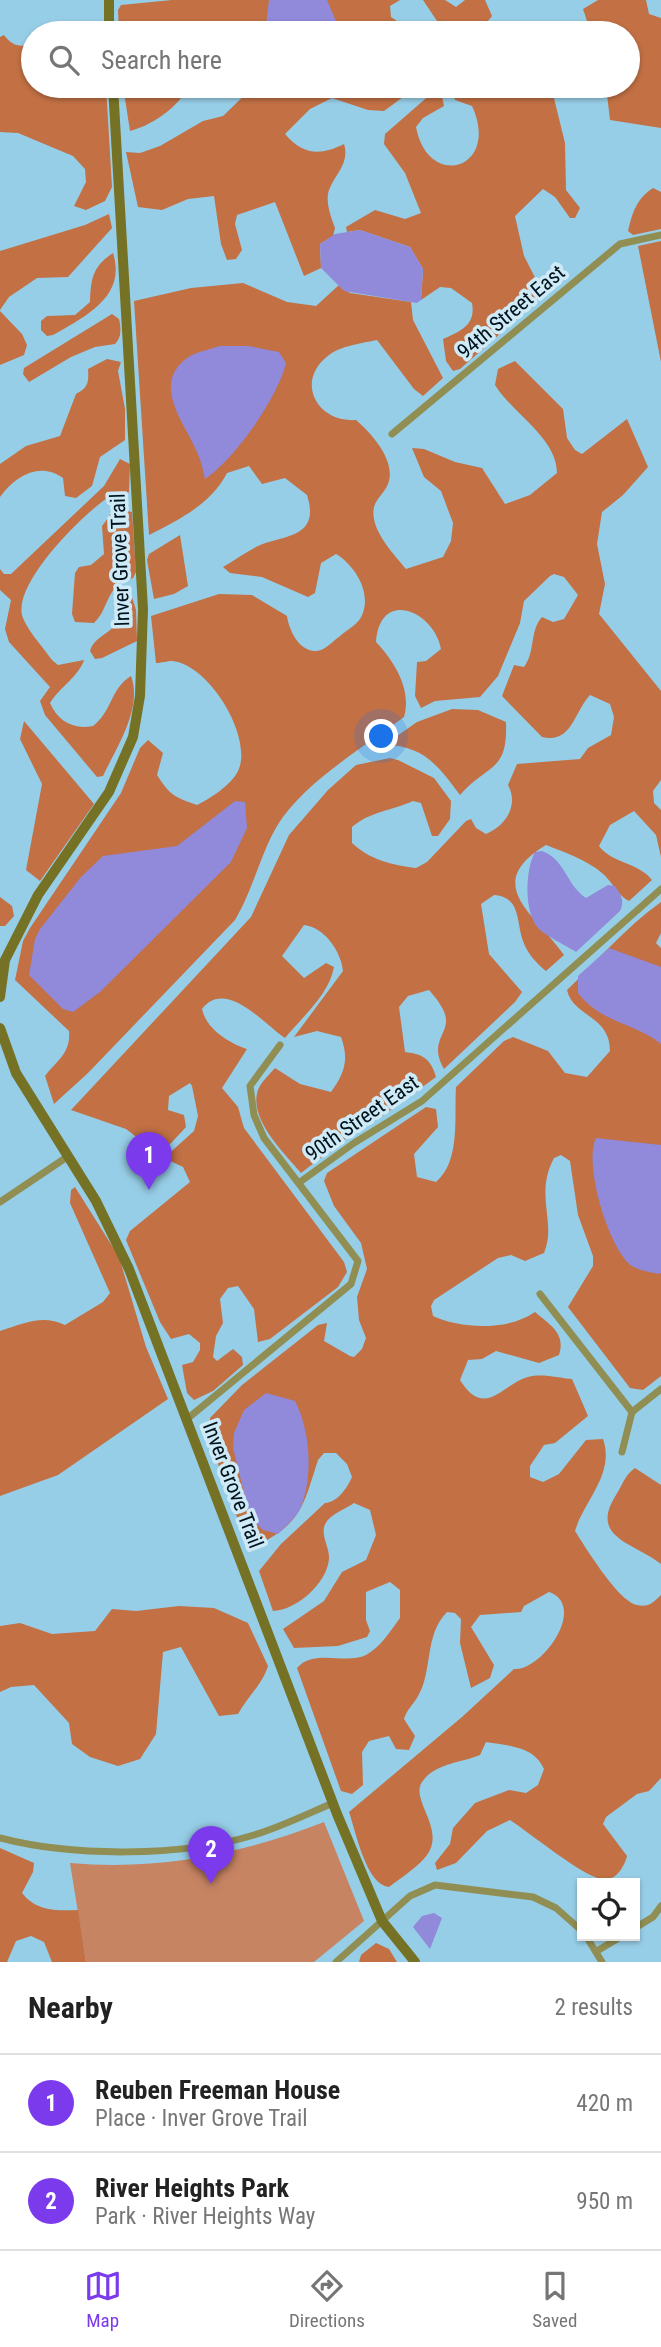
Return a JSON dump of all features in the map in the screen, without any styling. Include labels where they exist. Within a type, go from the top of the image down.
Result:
[{"type":"street","points":[[109,0],[109,21]]},
{"type":"street","name":"Inver Grove Trail","points":[[0,997],[5,960],[38,895],[109,792],[133,737],[140,696],[143,610],[114,98]]},
{"type":"street","name":"94th Street East","points":[[392,434],[620,244],[661,235]]},
{"type":"street","name":"90th Street East","points":[[187,1419],[351,1284],[358,1261],[300,1182],[354,1143],[422,1101],[661,889]]},
{"type":"street","name":"Inver Grove Trail","points":[[0,1028],[16,1073],[116,1238],[333,1803],[382,1921],[415,1962]]},
{"type":"street","points":[[280,1045],[250,1086],[254,1115],[264,1138],[300,1182]]},
{"type":"street","points":[[0,1202],[67,1157]]},
{"type":"street","points":[[540,1294],[632,1412]]},
{"type":"street","points":[[622,1452],[632,1412],[661,1389]]},
{"type":"street","points":[[0,1838],[103,1852],[196,1847],[254,1835],[333,1803]]},
{"type":"street","points":[[336,1962],[410,1896],[435,1885],[505,1891],[533,1897],[556,1908],[577,1927]]},
{"type":"street","points":[[640,1925],[653,1917],[661,1906]]},
{"type":"street","points":[[590,1941],[602,1962]]},
{"type":"street","points":[[597,1951],[614,1941]]},
{"type":"shaded area","points":[[172,0],[400,0],[390,6],[391,17],[397,21],[118,21],[118,10],[121,5]]},
{"type":"shaded area","points":[[269,0],[327,0],[336,21],[266,21]]},
{"type":"shaded area","points":[[423,0],[445,0],[456,7],[465,0],[485,0],[492,16],[488,21],[437,21]]},
{"type":"shaded area","points":[[598,0],[646,0],[649,14],[661,18],[661,128],[610,120],[607,98],[640,98],[640,21],[587,21],[583,9]]},
{"type":"shaded area","points":[[4,35],[10,42],[21,46],[21,98],[107,98],[112,187],[105,201],[86,210],[74,206],[86,182],[85,169],[73,156],[18,133],[0,132],[0,37]]},
{"type":"shaded area","points":[[125,98],[181,98],[162,116],[130,131]]},
{"type":"shaded area","points":[[242,98],[332,98],[310,109],[285,134],[305,150],[320,152],[344,144],[345,157],[328,195],[335,228],[333,236],[320,244],[321,268],[304,276],[275,202],[237,215],[235,224],[242,250],[236,259],[227,260],[221,244],[214,196],[188,199],[162,210],[138,207],[126,152],[140,153],[160,146],[203,121],[223,116]]},
{"type":"shaded area","points":[[332,98],[402,98],[384,111],[368,110]]},
{"type":"shaded area","points":[[426,98],[442,98],[444,106],[423,118],[416,127],[423,147],[434,160],[447,165],[459,164],[470,157],[477,145],[478,128],[472,106],[454,98],[554,98],[565,143],[566,190],[580,208],[575,218],[570,218],[555,197],[543,189],[515,216],[524,256],[544,295],[460,369],[453,371],[446,361],[443,339],[466,326],[472,317],[472,303],[451,288],[440,287],[421,300],[423,269],[410,247],[360,230],[347,232],[346,227],[375,210],[405,219],[421,213],[405,173],[384,144],[385,134]]},
{"type":"shaded area","points":[[653,188],[661,192],[661,229],[633,235],[628,231],[633,212],[643,196]]},
{"type":"shaded area","points":[[109,214],[112,228],[68,277],[37,278],[9,297],[0,310],[0,251],[85,225]]},
{"type":"shaded area","points":[[360,230],[410,247],[423,269],[421,300],[417,303],[344,291],[321,268],[320,244],[335,234]]},
{"type":"shaded area","points":[[661,241],[661,362],[638,246]]},
{"type":"shaded area","points":[[113,253],[116,268],[114,282],[108,294],[89,313],[47,336],[41,330],[41,321],[47,316],[75,315],[90,302],[94,274],[101,263]]},
{"type":"shaded area","points":[[243,283],[287,302],[316,306],[339,285],[350,293],[411,302],[413,320],[443,378],[423,396],[414,389],[377,340],[345,347],[329,355],[319,365],[313,377],[312,388],[321,408],[330,415],[356,420],[369,432],[386,457],[390,475],[388,484],[375,504],[373,515],[384,541],[406,569],[443,557],[451,541],[453,523],[441,491],[424,477],[412,448],[424,449],[455,462],[482,468],[505,504],[530,495],[557,473],[550,448],[495,385],[498,369],[515,361],[563,409],[567,438],[575,450],[582,454],[627,419],[648,467],[623,495],[602,512],[597,544],[605,584],[599,614],[661,691],[661,780],[653,791],[654,803],[661,810],[661,857],[656,835],[634,811],[610,825],[599,846],[652,880],[629,901],[596,868],[546,845],[527,860],[517,873],[516,887],[520,900],[564,955],[546,971],[527,950],[516,911],[509,900],[494,895],[481,904],[489,954],[522,992],[515,1002],[444,1069],[438,1046],[446,1025],[446,1016],[429,990],[408,996],[399,1007],[405,1052],[425,1058],[436,1077],[384,1115],[371,1119],[301,1173],[263,1124],[256,1101],[263,1081],[275,1068],[300,1084],[331,1092],[340,1078],[345,1059],[341,1037],[317,1031],[294,1037],[343,971],[335,948],[325,935],[304,925],[282,956],[304,978],[326,963],[334,967],[321,996],[285,1038],[234,1001],[212,1001],[202,1009],[213,1029],[247,1049],[222,1088],[238,1107],[244,1128],[344,1262],[347,1272],[338,1287],[270,1339],[258,1342],[254,1309],[238,1286],[228,1288],[220,1299],[223,1323],[216,1336],[213,1357],[217,1361],[233,1349],[242,1357],[243,1365],[213,1391],[194,1400],[187,1393],[182,1365],[193,1362],[200,1350],[200,1343],[189,1334],[171,1339],[160,1322],[126,1240],[130,1231],[190,1182],[183,1167],[164,1158],[194,1131],[198,1116],[192,1086],[190,1083],[169,1096],[168,1110],[184,1115],[186,1127],[160,1155],[126,1129],[71,1110],[251,917],[289,835],[328,790],[356,765],[390,758],[398,760],[434,778],[451,801],[450,819],[438,836],[432,836],[421,803],[413,801],[374,814],[352,827],[352,843],[366,854],[390,863],[416,868],[427,862],[466,821],[471,819],[476,828],[486,834],[505,820],[512,800],[508,785],[517,764],[580,759],[588,748],[611,735],[614,717],[610,704],[590,695],[566,731],[552,738],[542,737],[502,696],[514,665],[524,667],[528,661],[535,629],[542,617],[553,622],[564,619],[578,595],[564,577],[554,574],[550,576],[524,601],[520,623],[498,676],[480,697],[435,701],[421,708],[415,696],[417,662],[426,661],[441,649],[428,624],[418,616],[396,610],[387,615],[380,625],[376,642],[400,676],[406,696],[404,717],[335,767],[288,810],[271,837],[235,920],[88,1073],[54,1104],[45,1076],[68,1046],[69,1031],[15,980],[23,941],[30,928],[121,793],[140,748],[148,740],[163,753],[157,775],[169,791],[197,805],[231,781],[238,771],[241,757],[240,740],[234,722],[213,688],[186,665],[172,661],[156,663],[151,616],[219,594],[252,595],[287,616],[297,641],[314,651],[326,648],[353,626],[364,610],[361,582],[350,566],[336,554],[321,563],[315,593],[308,597],[262,577],[230,573],[223,567],[258,546],[288,537],[304,528],[309,520],[310,509],[307,495],[285,478],[262,484],[249,466],[227,473],[221,484],[204,502],[149,535],[134,301],[191,288]]},
{"type":"shaded area","points":[[0,311],[22,334],[27,345],[24,355],[0,365]]},
{"type":"shaded area","points":[[112,314],[119,319],[120,326],[120,335],[115,344],[95,347],[71,357],[29,382],[23,374],[24,368]]},
{"type":"shaded area","points":[[219,346],[248,346],[279,352],[286,363],[274,393],[254,426],[217,470],[205,479],[198,455],[174,404],[172,380],[187,358]]},
{"type":"shaded area","points":[[107,359],[121,362],[118,371],[125,409],[125,440],[100,457],[92,486],[76,498],[65,496],[63,478],[54,473],[37,471],[20,477],[0,497],[0,464],[26,446],[60,436],[76,394],[87,384],[88,369]]},
{"type":"shaded area","points":[[120,459],[130,464],[129,492],[126,495],[115,493],[72,529],[41,565],[29,584],[23,601],[24,620],[52,660],[58,665],[84,660],[78,671],[50,703],[57,715],[67,723],[79,727],[93,726],[104,714],[119,687],[131,676],[134,701],[131,714],[103,776],[97,777],[45,715],[40,701],[50,687],[9,642],[5,629],[11,600],[0,590],[0,569],[4,574],[11,574],[104,486]]},
{"type":"shaded area","points":[[115,509],[132,512],[136,572],[133,578],[117,586],[94,623],[75,622],[72,614],[75,573],[79,567],[91,565],[104,554],[102,526]]},
{"type":"shaded area","points":[[180,535],[188,586],[174,594],[154,599],[147,560],[149,554]]},
{"type":"shaded area","points":[[131,594],[136,610],[137,641],[95,659],[90,651],[92,646],[117,623],[125,601]]},
{"type":"shaded area","points":[[452,709],[478,710],[506,722],[506,738],[500,759],[460,795],[445,775],[420,753],[384,745],[417,722]]},
{"type":"shaded area","points":[[24,721],[94,804],[40,881],[26,870],[42,784],[20,739]]},
{"type":"shaded area","points":[[235,801],[245,802],[247,828],[231,862],[100,992],[73,1012],[63,1009],[29,975],[35,939],[40,929],[81,877],[103,856],[177,846]]},
{"type":"shaded area","points":[[542,851],[556,860],[579,893],[586,898],[608,885],[615,886],[622,898],[620,911],[576,952],[541,931],[533,921],[528,902],[529,869],[535,852]]},
{"type":"shaded area","points":[[0,897],[12,906],[14,916],[5,926],[0,926]]},
{"type":"shaded area","points":[[661,902],[661,933],[656,943],[661,948],[661,1376],[643,1390],[630,1388],[568,1307],[593,1266],[593,1256],[578,1215],[570,1161],[561,1155],[554,1158],[548,1172],[545,1197],[548,1230],[544,1253],[525,1261],[511,1255],[498,1258],[434,1300],[431,1306],[433,1316],[457,1324],[484,1326],[512,1322],[535,1312],[558,1335],[561,1347],[559,1355],[539,1363],[496,1351],[482,1359],[468,1360],[460,1380],[469,1392],[486,1398],[528,1377],[572,1379],[588,1416],[555,1443],[544,1445],[530,1466],[530,1477],[543,1482],[559,1474],[586,1440],[603,1439],[606,1452],[602,1475],[575,1531],[603,1573],[629,1601],[644,1606],[661,1595],[661,1778],[649,1791],[637,1794],[606,1817],[603,1824],[627,1856],[621,1869],[611,1878],[598,1878],[581,1870],[510,1820],[487,1831],[456,1863],[437,1870],[435,1863],[450,1844],[453,1828],[475,1803],[509,1790],[526,1793],[538,1785],[544,1769],[534,1756],[520,1748],[486,1742],[480,1755],[441,1767],[422,1782],[420,1797],[431,1825],[432,1845],[419,1864],[389,1887],[381,1884],[368,1868],[349,1812],[462,1717],[514,1669],[525,1667],[537,1660],[548,1649],[562,1623],[564,1610],[560,1599],[549,1592],[524,1606],[521,1612],[480,1615],[471,1627],[494,1665],[490,1678],[471,1688],[460,1643],[461,1619],[455,1613],[447,1612],[435,1631],[423,1686],[404,1719],[415,1736],[409,1750],[396,1749],[389,1736],[369,1741],[362,1752],[363,1785],[352,1794],[341,1791],[297,1668],[312,1659],[358,1658],[371,1652],[400,1618],[400,1590],[390,1582],[366,1592],[366,1620],[370,1631],[367,1637],[338,1646],[294,1648],[283,1629],[324,1601],[342,1572],[366,1560],[376,1535],[370,1510],[354,1503],[329,1518],[324,1535],[329,1559],[323,1577],[301,1600],[292,1606],[273,1611],[259,1571],[281,1544],[325,1503],[342,1494],[352,1477],[347,1464],[336,1453],[324,1453],[318,1460],[299,1511],[284,1529],[257,1545],[248,1536],[232,1505],[214,1447],[210,1418],[242,1385],[318,1325],[327,1323],[324,1341],[350,1356],[354,1357],[362,1349],[366,1338],[359,1320],[357,1297],[367,1269],[361,1243],[334,1206],[324,1181],[327,1173],[426,1107],[436,1109],[438,1127],[414,1154],[417,1177],[436,1182],[444,1173],[453,1150],[456,1087],[504,1041],[513,1037],[548,1051],[565,1073],[587,1077],[610,1051],[608,1039],[598,1023],[576,1006],[567,990]]},
{"type":"shaded area","points":[[609,948],[661,967],[661,1044],[597,1011],[578,993],[578,976]]},
{"type":"shaded area","points":[[596,1138],[661,1145],[661,1273],[632,1266],[615,1243],[600,1205],[596,1185],[593,1150]]},
{"type":"shaded area","points":[[75,1187],[119,1257],[146,1347],[168,1399],[58,1475],[0,1496],[0,1331],[40,1320],[65,1325],[103,1302],[110,1293],[70,1203],[71,1190]]},
{"type":"shaded area","points":[[266,1393],[295,1401],[307,1438],[308,1479],[302,1504],[278,1534],[263,1530],[250,1517],[233,1448],[234,1433],[244,1410]]},
{"type":"shaded area","points":[[635,1468],[661,1485],[661,1564],[618,1537],[611,1530],[608,1521],[609,1509],[616,1495],[626,1477]]},
{"type":"shaded area","points":[[179,1606],[214,1608],[248,1623],[268,1666],[238,1714],[219,1716],[181,1647],[163,1652],[156,1734],[140,1759],[118,1766],[90,1757],[72,1744],[69,1723],[34,1685],[11,1687],[0,1692],[0,1626],[20,1623],[52,1634],[95,1631],[112,1609],[136,1611]]},
{"type":"shaded area","points":[[324,1822],[364,1921],[314,1962],[86,1962],[70,1863],[136,1864],[200,1857],[262,1843]]},
{"type":"shaded area","points":[[0,1848],[34,1863],[33,1872],[22,1893],[28,1899],[47,1909],[78,1910],[86,1962],[52,1962],[44,1942],[31,1936],[16,1941],[7,1962],[0,1962]]},
{"type":"shaded area","points":[[434,1913],[442,1918],[430,1949],[413,1927],[422,1916]]},
{"type":"shaded area","points":[[376,1943],[389,1949],[397,1962],[359,1962],[361,1955]]},
{"type":"place","name":"Reuben Freeman House","points":[[149,1190]]},
{"type":"place","name":"River Heights Park","points":[[211,1884]]}]
